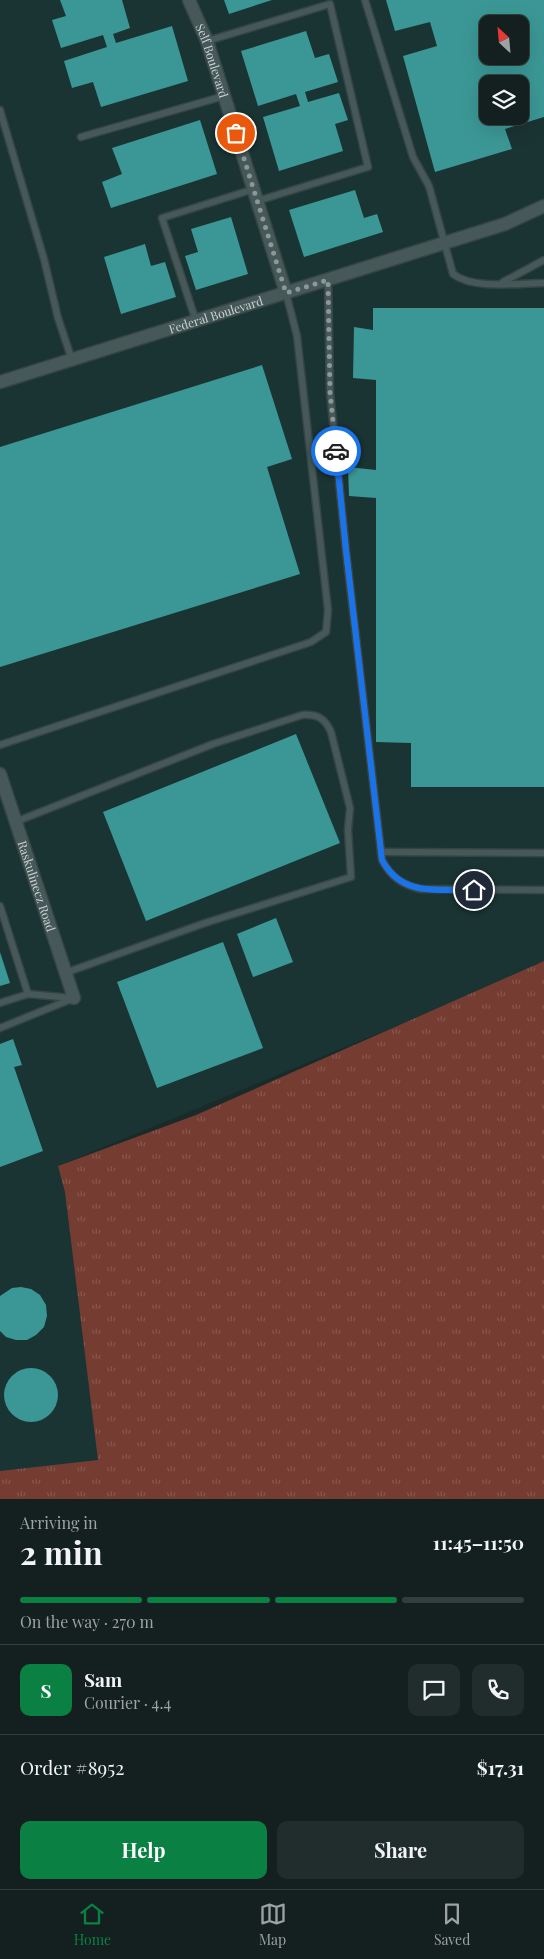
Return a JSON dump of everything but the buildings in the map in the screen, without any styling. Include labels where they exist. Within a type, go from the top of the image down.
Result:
[{"type":"street","name":"Self Boulevard","points":[[189,0],[206,40],[286,293]]},
{"type":"street","name":"Federal Boulevard","points":[[0,382],[444,244],[505,224],[544,206]]},
{"type":"street","name":"Raskulinecz Road","points":[[0,774],[74,998]]},
{"type":"lane","points":[[365,0],[413,157],[429,186],[453,274],[460,279],[476,283],[544,283]]},
{"type":"lane","points":[[196,321],[162,218],[368,167],[330,2],[206,40]]},
{"type":"lane","points":[[81,137],[224,96]]},
{"type":"lane","points":[[0,110],[44,258],[58,318],[72,360]]},
{"type":"lane","points":[[502,283],[544,260]]},
{"type":"lane","points":[[328,280],[330,392],[346,550],[382,860],[397,880],[408,886],[421,889],[544,890]]},
{"type":"lane","points":[[0,745],[312,642],[326,632],[328,610],[298,336],[286,293]]},
{"type":"lane","points":[[15,822],[213,744],[302,715],[316,715],[322,718],[328,724],[331,732],[350,808],[348,830],[352,877],[205,923],[65,973]]},
{"type":"lane","points":[[381,852],[544,853]]},
{"type":"lane","points":[[0,906],[28,994]]},
{"type":"lane","points":[[0,1003],[28,994],[74,998]]},
{"type":"lane","points":[[0,1028],[74,998]]},
{"type":"shaded area","points":[[0,0],[544,0],[544,961],[401,1024],[58,1166],[387,1499],[0,1499]]},
{"type":"green space","points":[[544,961],[544,1499],[0,1499],[0,1471],[98,1460],[65,1192],[58,1166],[196,1115]]},
{"type":"way so far","points":[[236,133],[286,293],[328,280],[330,392],[336,451]]},
{"type":"route","points":[[336,451],[367,741],[382,860],[397,880],[408,886],[421,889],[474,890]]}]
